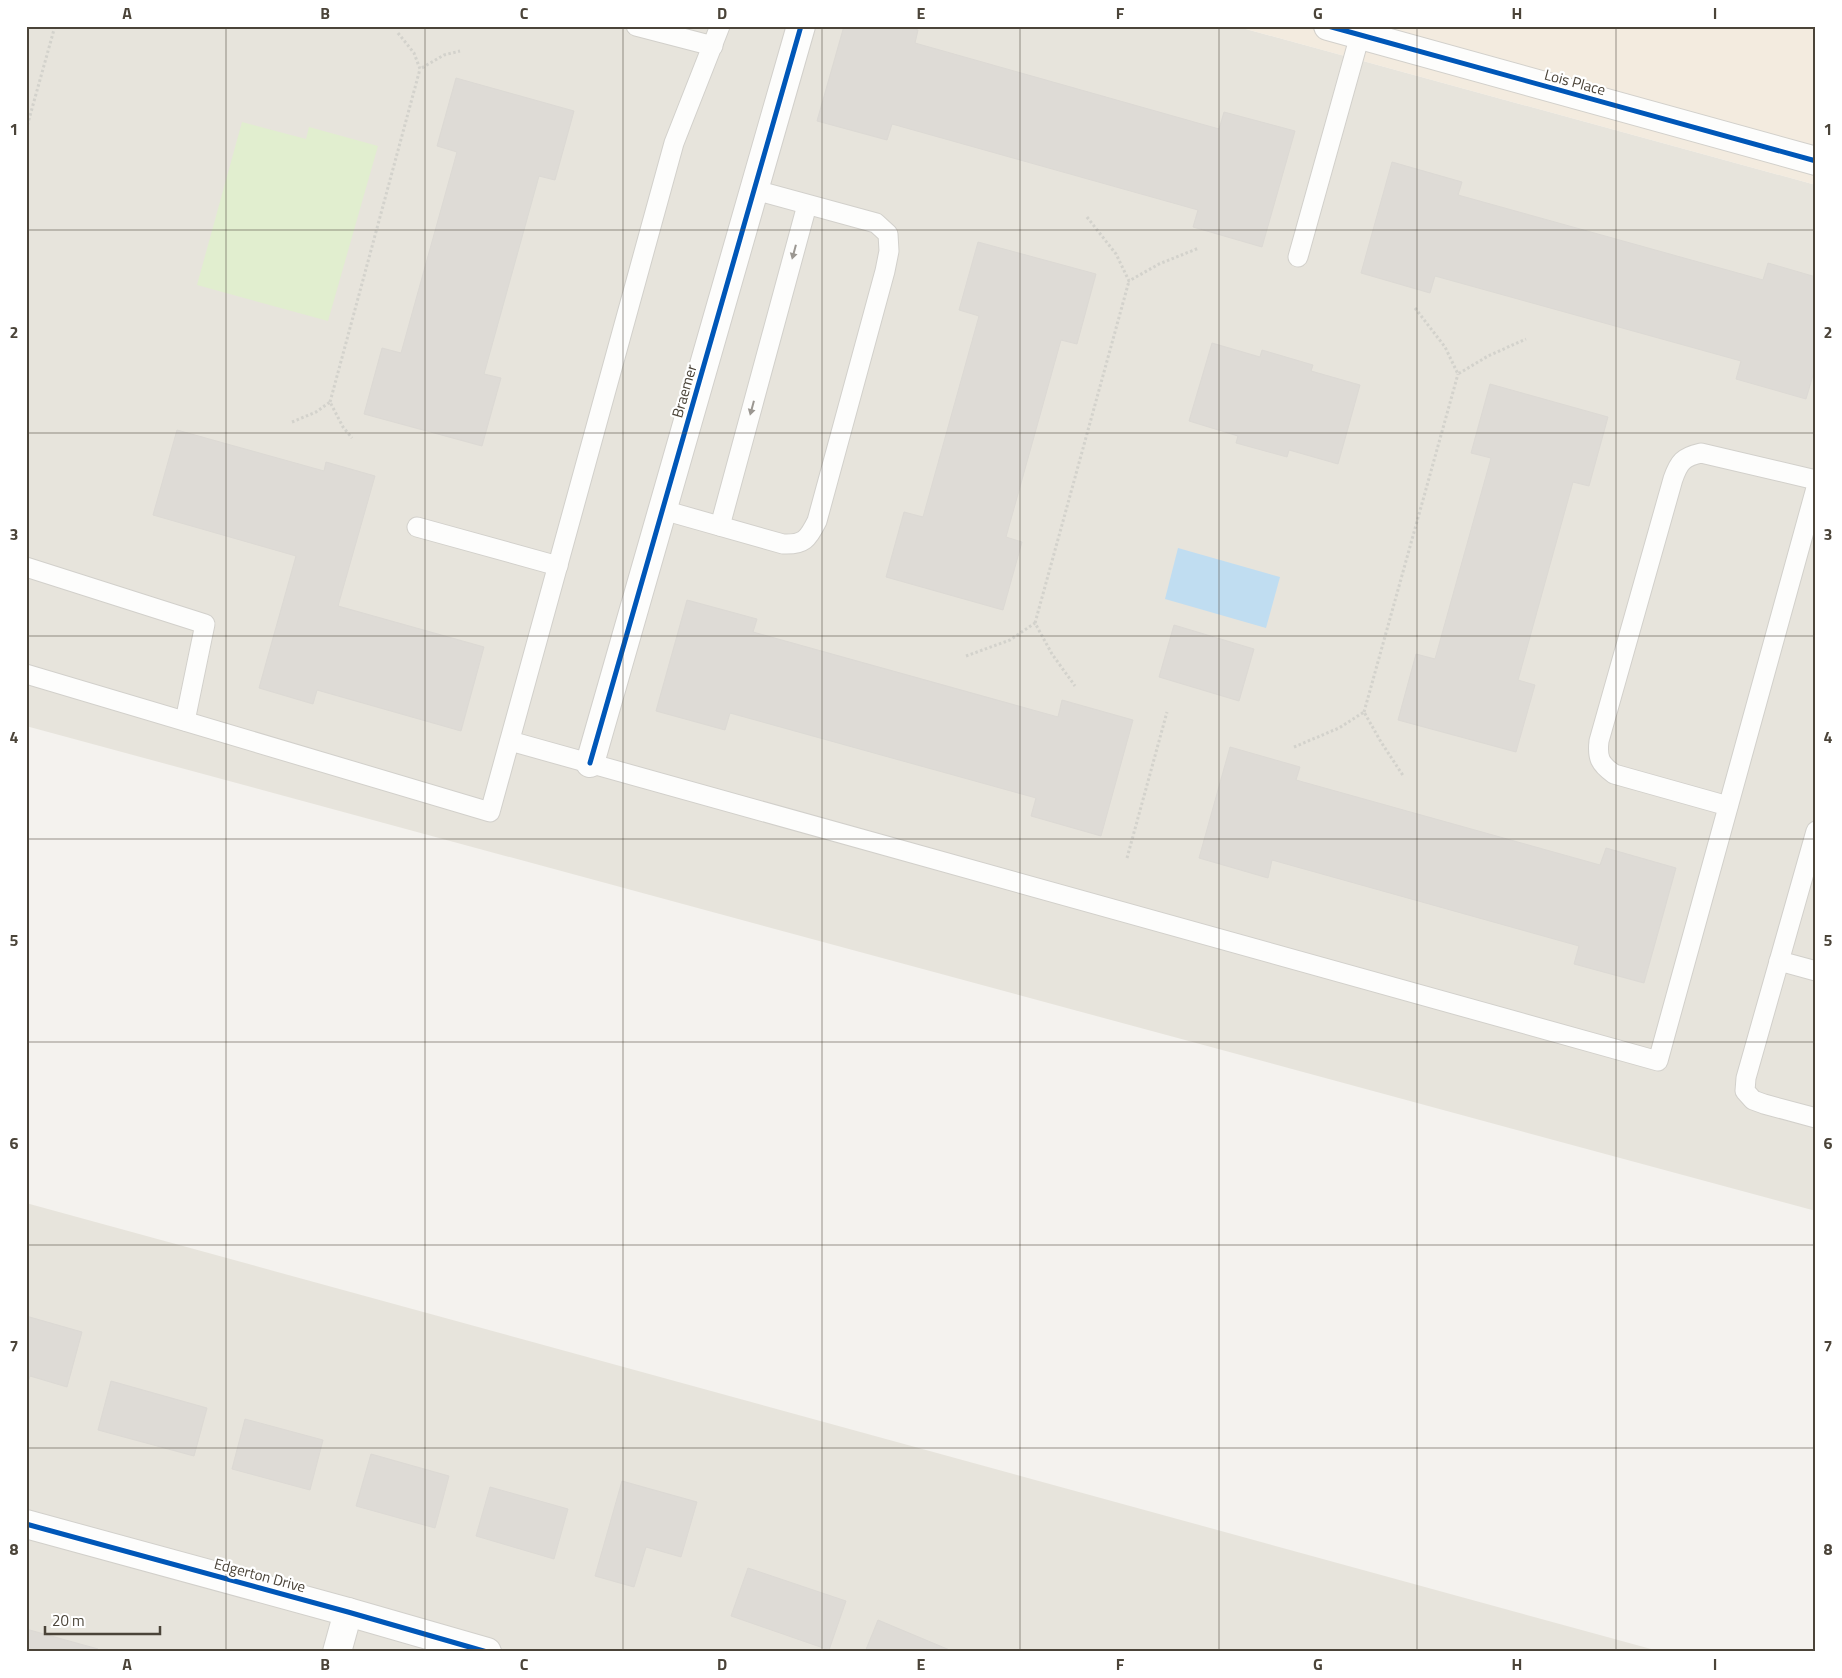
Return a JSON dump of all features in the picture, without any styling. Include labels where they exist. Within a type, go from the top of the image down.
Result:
[{"type":"street","name":"Braemer","points":[[590,763],[801,26]]},
{"type":"street","name":"Lois Place","points":[[1328,26],[1816,161]]},
{"type":"street","name":"Edgerton Drive","points":[[26,1524],[487,1652]]},
{"type":"street","points":[[337,1652],[348,1612]]},
{"type":"lane","points":[[636,26],[713,46]]},
{"type":"lane","points":[[26,674],[490,812],[674,143],[720,26]]},
{"type":"lane","points":[[1298,257],[1360,35]]},
{"type":"lane","points":[[663,510],[783,544],[796,545],[810,537],[817,521],[886,271],[889,251],[888,234],[876,223],[754,190]]},
{"type":"lane","points":[[720,526],[807,205]]},
{"type":"lane","points":[[1728,806],[1614,774],[1604,767],[1598,754],[1599,741],[1678,465],[1688,456],[1701,453],[1816,480]]},
{"type":"lane","points":[[510,741],[1658,1061],[1816,488]]},
{"type":"lane","points":[[417,527],[558,566]]},
{"type":"lane","points":[[26,567],[205,624],[185,721]]},
{"type":"lane","points":[[1816,831],[1746,1078],[1745,1090],[1753,1100],[1816,1118]]},
{"type":"lane","points":[[1779,961],[1816,971]]},
{"type":"path","points":[[26,130],[55,26]]},
{"type":"path","points":[[292,422],[316,412],[330,402],[420,69],[414,54],[398,33]]},
{"type":"path","points":[[420,69],[444,54],[460,51]]},
{"type":"path","points":[[966,656],[1010,640],[1035,624],[1129,281],[1116,254],[1087,217]]},
{"type":"path","points":[[1129,281],[1159,264],[1199,248]]},
{"type":"path","points":[[1294,746],[1339,728],[1364,712],[1458,374],[1445,347],[1415,308]]},
{"type":"path","points":[[1458,374],[1488,356],[1526,339]]},
{"type":"path","points":[[330,402],[343,427],[352,438]]},
{"type":"path","points":[[1035,624],[1052,654],[1075,686]]},
{"type":"path","points":[[1127,858],[1167,712]]},
{"type":"path","points":[[1364,712],[1404,777]]},
{"type":"shaded area","points":[[26,26],[1235,26],[1816,185],[1816,1211],[26,726]]},
{"type":"shaded area","points":[[1235,26],[1816,26],[1816,185]]},
{"type":"shaded area","points":[[26,1203],[1662,1652],[26,1652]]},
{"type":"green space","points":[[242,122],[306,139],[309,127],[378,146],[328,321],[197,285]]},
{"type":"water","points":[[1178,548],[1280,577],[1266,628],[1165,599]]},
{"type":"building","points":[[844,26],[905,26],[918,30],[915,43],[1219,129],[1224,112],[1295,131],[1262,247],[1193,227],[1198,210],[892,124],[887,140],[817,121]]},
{"type":"building","points":[[456,78],[574,111],[555,180],[539,176],[484,374],[501,378],[482,446],[364,414],[382,348],[401,353],[457,152],[437,146]]},
{"type":"building","points":[[1392,162],[1462,182],[1458,195],[1763,280],[1768,263],[1816,277],[1816,365],[1806,399],[1736,379],[1741,361],[1435,276],[1430,293],[1361,273]]},
{"type":"building","points":[[978,242],[1096,274],[1077,344],[1061,340],[1006,537],[1022,542],[1003,610],[886,577],[904,512],[923,517],[979,316],[959,310]]},
{"type":"building","points":[[1212,343],[1260,357],[1262,350],[1313,365],[1311,371],[1360,385],[1338,464],[1289,450],[1287,457],[1236,443],[1238,436],[1189,421]]},
{"type":"building","points":[[1490,384],[1608,417],[1589,486],[1573,482],[1518,680],[1535,685],[1516,752],[1398,720],[1416,654],[1435,659],[1491,458],[1471,453]]},
{"type":"building","points":[[177,430],[324,471],[326,462],[375,476],[338,606],[484,647],[461,731],[317,690],[313,704],[259,688],[296,556],[153,515]]},
{"type":"building","points":[[687,600],[757,619],[753,632],[1058,717],[1062,700],[1133,720],[1101,836],[1031,816],[1036,798],[730,713],[725,730],[656,711]]},
{"type":"building","points":[[1174,625],[1254,649],[1239,701],[1159,677]]},
{"type":"building","points":[[1230,747],[1300,767],[1296,780],[1600,865],[1606,848],[1676,868],[1644,983],[1574,964],[1579,946],[1272,860],[1268,878],[1199,858]]},
{"type":"building","points":[[26,1316],[82,1332],[67,1387],[30,1376],[26,1388]]},
{"type":"building","points":[[111,1381],[207,1408],[194,1456],[98,1430]]},
{"type":"building","points":[[245,1419],[323,1440],[310,1490],[232,1469]]},
{"type":"building","points":[[371,1454],[449,1476],[435,1528],[356,1506]]},
{"type":"building","points":[[622,1481],[697,1502],[681,1557],[646,1547],[634,1587],[595,1576]]},
{"type":"building","points":[[490,1487],[568,1509],[554,1559],[476,1536]]},
{"type":"building","points":[[748,1568],[846,1601],[829,1650],[731,1616]]},
{"type":"building","points":[[878,1620],[952,1651],[865,1652]]},
{"type":"building","points":[[26,1629],[98,1649],[97,1652],[26,1652]]},
{"type":"cycle path","points":[[590,763],[801,26]]},
{"type":"cycle path","points":[[1328,26],[1816,161]]},
{"type":"cycle path","points":[[26,1524],[487,1652]]}]
